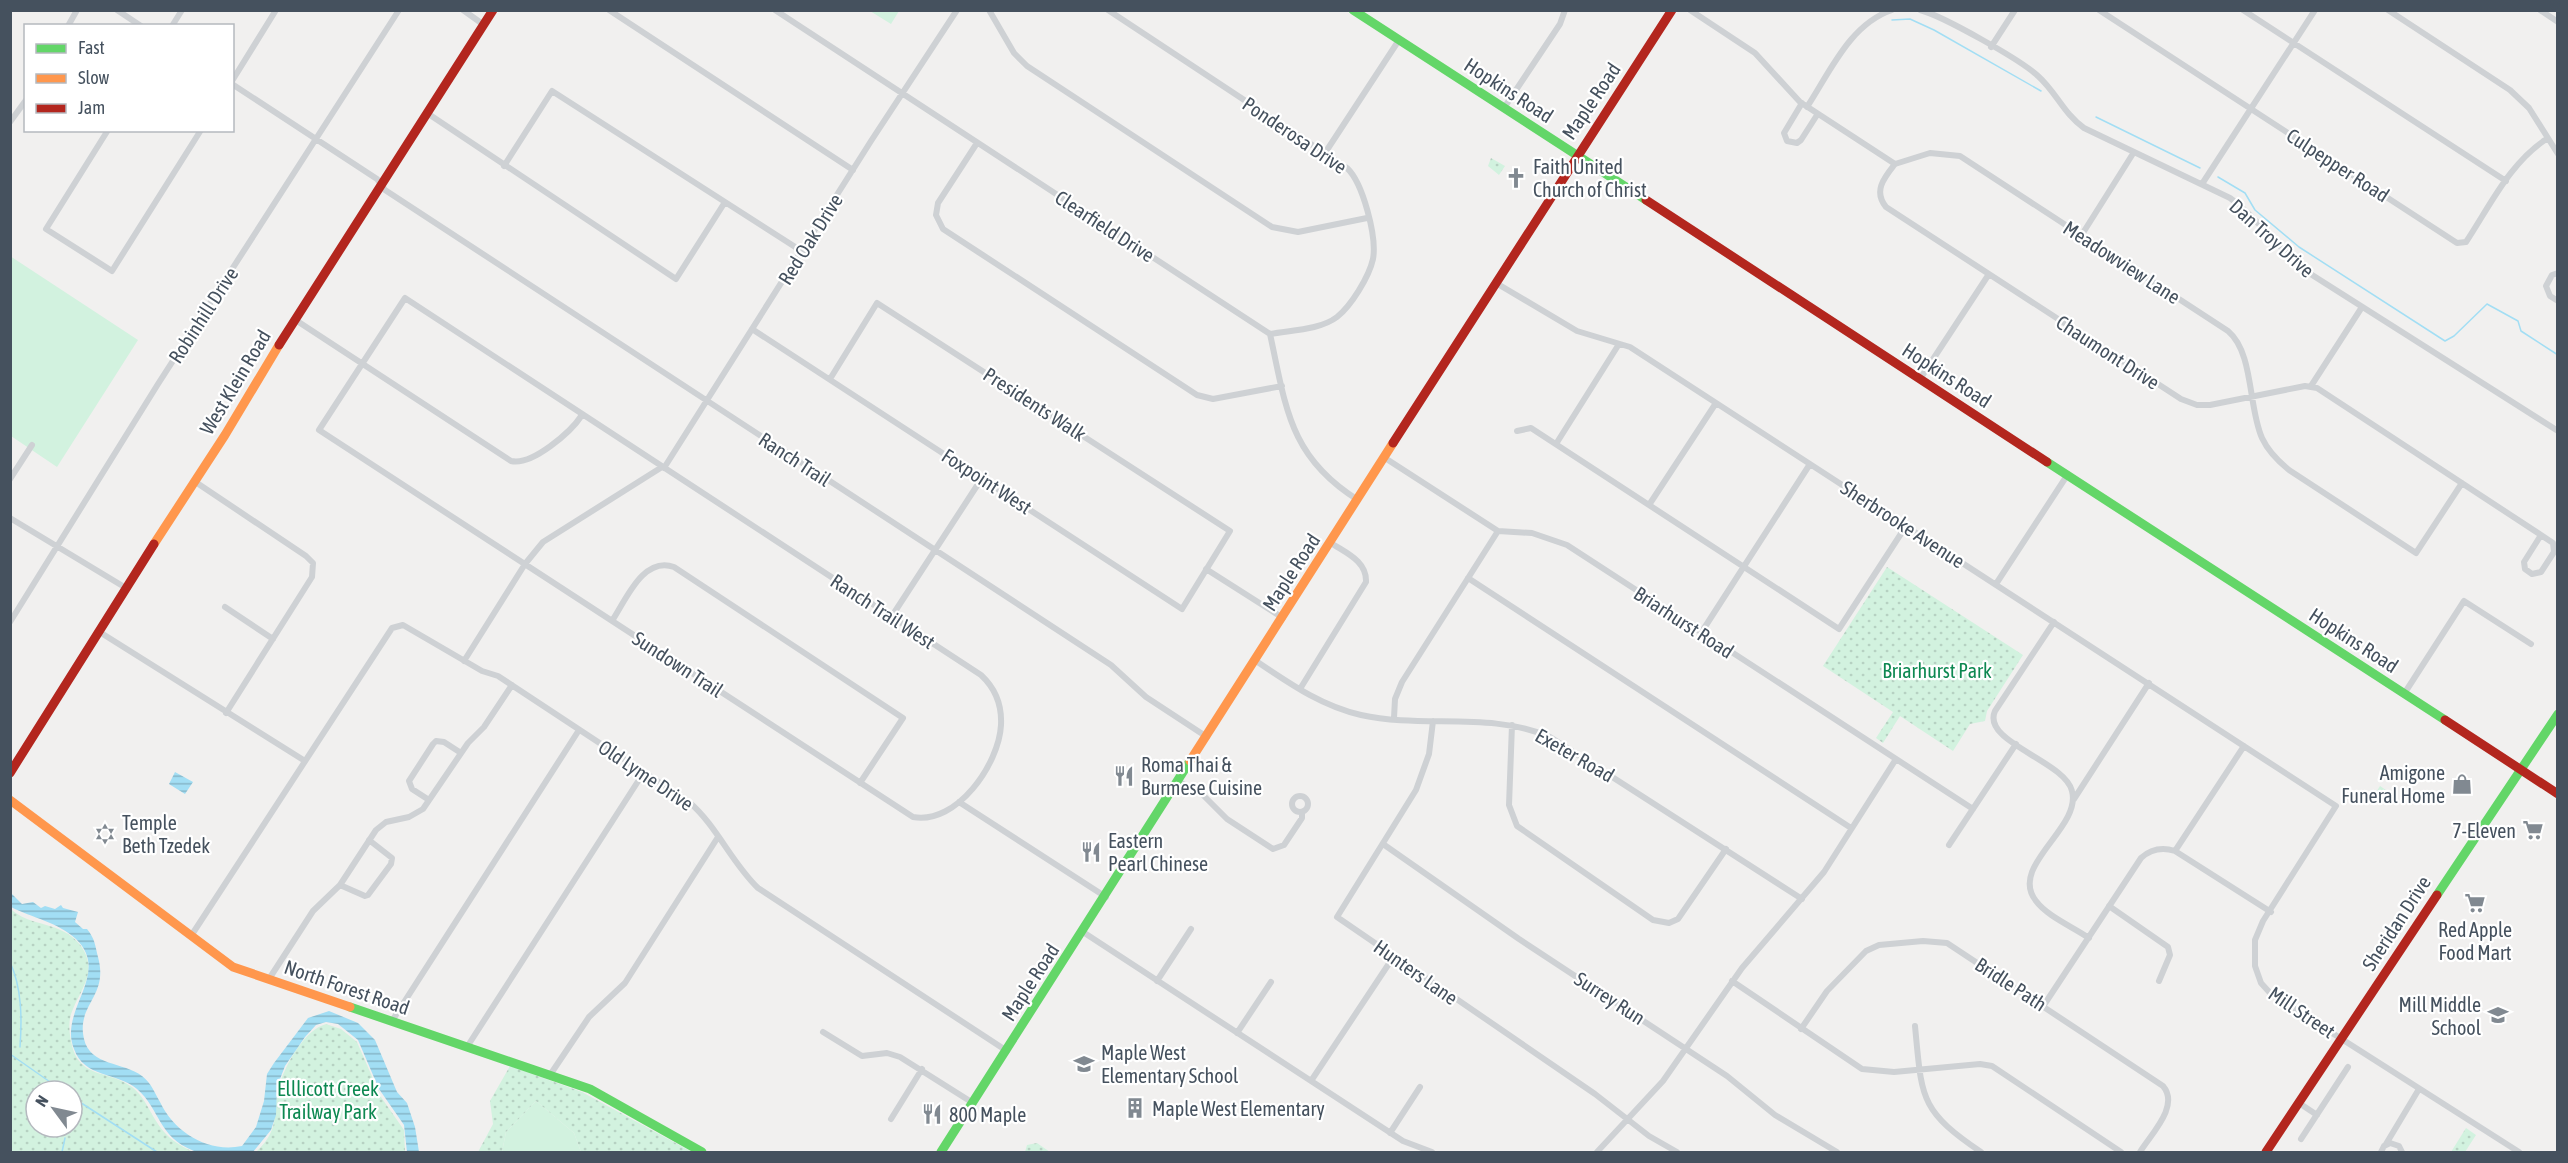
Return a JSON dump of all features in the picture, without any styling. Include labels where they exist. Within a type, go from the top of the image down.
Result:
[{"type":"street","points":[[69,24],[77,10]]},
{"type":"street","points":[[117,10],[138,24]]},
{"type":"street","points":[[173,24],[182,10]]},
{"type":"street","points":[[234,79],[276,10]]},
{"type":"street","name":"Robinhill Drive","points":[[10,622],[399,10]]},
{"type":"street","points":[[463,10],[484,25]]},
{"type":"street","name":"West Klein Road","points":[[10,773],[98,631],[225,435],[294,319],[494,10]]},
{"type":"street","name":"Clearfield Drive","points":[[775,10],[1270,334]]},
{"type":"street","name":"Red Oak Drive","points":[[464,661],[537,548],[553,534],[663,468],[957,10]]},
{"type":"street","points":[[989,10],[1014,53],[1027,66],[1272,227],[1298,232],[1367,218]]},
{"type":"street","name":"Ponderosa Drive","points":[[1108,10],[1325,153],[1354,175],[1360,188],[1374,248],[1372,261],[1344,311],[1324,324],[1270,334]]},
{"type":"street","name":"Hopkins Road","points":[[1353,10],[2558,794]]},
{"type":"street","points":[[1504,108],[1560,24],[1565,10]]},
{"type":"street","name":"Maple Road","points":[[941,1152],[1672,10]]},
{"type":"street","points":[[1690,10],[1755,53],[1805,105],[1818,115],[1895,164]]},
{"type":"street","points":[[1818,115],[1801,140],[1797,143],[1787,141],[1784,133],[1858,30],[1875,17],[1892,10]]},
{"type":"street","name":"Dan Troy Drive","points":[[1920,10],[1991,47],[2038,76],[2077,122],[2134,153],[2202,184],[2242,208],[2298,265],[2558,431]]},
{"type":"street","points":[[1991,47],[2015,10]]},
{"type":"street","name":"Culpepper Road","points":[[2099,10],[2457,243],[2466,242],[2522,159],[2548,138]]},
{"type":"street","points":[[2243,10],[2506,181]]},
{"type":"street","points":[[2202,184],[2315,10]]},
{"type":"street","points":[[2388,10],[2510,90],[2529,108],[2558,154]]},
{"type":"street","points":[[2399,18],[2404,10]]},
{"type":"street","points":[[2540,10],[2558,22]]},
{"type":"street","points":[[610,11],[853,170]]},
{"type":"street","points":[[1325,153],[1399,40]]},
{"type":"street","name":"Ranch Trail","points":[[234,83],[381,184],[385,190],[1112,665],[1146,697],[1207,737]]},
{"type":"street","points":[[504,166],[552,91],[802,252]]},
{"type":"street","points":[[10,122],[24,103]]},
{"type":"street","points":[[427,113],[676,279],[725,202]]},
{"type":"street","points":[[107,132],[46,229],[112,271],[200,132]]},
{"type":"street","points":[[978,143],[938,203],[936,215],[943,229],[1197,395],[1213,399],[1282,386]]},
{"type":"street","name":"Meadowview Lane","points":[[1895,164],[1930,153],[1960,156],[2233,335],[2239,346],[2261,436],[2282,464],[2416,553],[2462,483]]},
{"type":"street","points":[[2081,236],[2134,153]]},
{"type":"street","name":"Chaumont Drive","points":[[1895,164],[1880,188],[1881,198],[1886,207],[2181,399],[2204,405],[2311,386]]},
{"type":"street","points":[[2558,273],[2552,275],[2546,286],[2550,296],[2558,301]]},
{"type":"street","points":[[1920,379],[1989,274]]},
{"type":"street","name":"Sherbrooke Avenue","points":[[1496,283],[1577,331],[1630,347],[2300,783]]},
{"type":"street","name":"Ranch Trail West","points":[[362,364],[405,298],[981,675],[996,694],[1001,718],[997,745],[984,770],[959,802]]},
{"type":"street","name":"Presidents Walk","points":[[830,379],[878,303],[1230,531],[1206,569]]},
{"type":"street","points":[[2362,307],[2311,386],[2462,483],[2541,535],[2553,543],[2554,552],[2541,572],[2532,574],[2525,569],[2524,562],[2541,535]]},
{"type":"street","points":[[294,319],[505,458],[515,462],[524,460],[566,435],[582,415]]},
{"type":"street","name":"Foxpoint West","points":[[752,329],[1182,609],[1206,569]]},
{"type":"street","points":[[1270,334],[1292,424],[1306,453],[1325,476],[1359,500]]},
{"type":"street","points":[[1556,444],[1619,344]]},
{"type":"street","name":"Sundown Trail","points":[[362,364],[319,430],[913,817],[919,819],[940,815],[959,802]]},
{"type":"street","points":[[1649,505],[1716,403]]},
{"type":"street","points":[[1517,431],[1531,428],[1839,629],[1906,526]]},
{"type":"street","points":[[10,479],[32,445]]},
{"type":"street","name":"Briarhurst Road","points":[[1385,458],[1498,531],[1532,533],[1558,540],[1973,809]]},
{"type":"street","points":[[1701,633],[1810,464]]},
{"type":"street","points":[[1996,584],[2067,474]]},
{"type":"street","points":[[892,616],[982,478]]},
{"type":"street","points":[[194,481],[306,556],[312,563],[312,577],[226,713]]},
{"type":"street","points":[[10,518],[126,588]]},
{"type":"street","points":[[1394,718],[1395,699],[1402,682],[1498,531]]},
{"type":"street","points":[[1300,690],[1366,582],[1361,563],[1331,543]]},
{"type":"street","points":[[612,621],[647,569],[662,564],[674,567],[903,718],[860,783]]},
{"type":"street","points":[[1206,569],[1283,618]]},
{"type":"street","points":[[1468,578],[1851,828]]},
{"type":"street","points":[[2404,693],[2464,601],[2531,644]]},
{"type":"street","points":[[225,607],[273,639]]},
{"type":"street","points":[[2054,622],[1994,715],[1995,728],[2063,776],[2071,787],[2074,800]]},
{"type":"street","name":"Old Lyme Drive","points":[[305,761],[383,641],[395,626],[409,626],[464,661],[512,685],[698,809],[732,859],[758,888],[1007,1051]]},
{"type":"street","points":[[98,631],[305,761],[191,936]]},
{"type":"street","name":"Exeter Road","points":[[1256,661],[1321,702],[1351,712],[1394,718],[1512,725],[1539,732],[1561,742],[1802,898]]},
{"type":"street","points":[[2089,938],[2038,904],[2030,888],[2033,869],[2149,683]]},
{"type":"street","points":[[269,980],[313,911],[340,885],[381,825],[416,814],[429,800],[461,753],[484,727],[512,685]]},
{"type":"street","name":"Sheridan Drive","points":[[2265,1152],[2558,714]]},
{"type":"street","name":"Hunters Lane","points":[[1433,720],[1429,754],[1422,778],[1337,917],[1595,1094],[1627,1120],[1677,1152]]},
{"type":"street","points":[[1512,725],[1509,804],[1517,826],[1653,920],[1669,924],[1678,920],[1726,849]]},
{"type":"street","points":[[392,1022],[579,730]]},
{"type":"street","points":[[429,800],[412,789],[409,781],[427,752],[433,744],[440,741],[461,753]]},
{"type":"street","points":[[1949,845],[2016,744]]},
{"type":"street","points":[[2175,851],[2244,746]]},
{"type":"street","points":[[1598,1152],[1663,1082],[1732,981],[1824,872],[1896,759]]},
{"type":"street","points":[[467,1047],[644,772]]},
{"type":"street","points":[[1179,782],[1200,792],[1227,819],[1273,849],[1284,845],[1302,818],[1302,812]]},
{"type":"street","name":"Mill Street","points":[[2300,783],[2336,806],[2258,932],[2253,948],[2255,966],[2261,983],[2271,994],[2519,1152]]},
{"type":"street","name":"North Forest Road","points":[[10,800],[233,967],[590,1089],[702,1152]]},
{"type":"street","points":[[959,802],[1106,897]]},
{"type":"street","points":[[550,1075],[588,1017],[625,983],[718,837]]},
{"type":"street","points":[[340,885],[364,896],[368,895],[391,864],[392,858],[369,840]]},
{"type":"street","name":"Surrey Run","points":[[1383,844],[1519,939],[1728,1076],[1775,1115],[1837,1152]]},
{"type":"street","points":[[2044,1005],[2145,855],[2156,850],[2175,851],[2271,912]]},
{"type":"street","points":[[2109,906],[2168,947],[2170,955],[2159,981]]},
{"type":"street","points":[[1157,981],[1191,929]]},
{"type":"street","points":[[1083,932],[1390,1133],[1413,1146],[1432,1152]]},
{"type":"street","name":"Bridle Path","points":[[1801,1029],[1822,997],[1849,966],[1866,951],[1879,945],[1932,941],[1947,943],[2044,1005],[2150,1077],[2168,1092],[2169,1108],[2140,1152]]},
{"type":"street","points":[[1311,1081],[1394,956]]},
{"type":"street","points":[[1732,981],[1862,1069],[1881,1072],[1980,1064],[1992,1066],[2121,1152]]},
{"type":"street","points":[[1238,1033],[1271,982]]},
{"type":"street","points":[[1915,1026],[1919,1069],[1927,1101],[1937,1119],[1981,1152]]},
{"type":"street","points":[[823,1032],[862,1056],[886,1053],[922,1069],[973,1103]]},
{"type":"street","points":[[2301,1139],[2348,1066]]},
{"type":"street","points":[[891,1119],[922,1069]]},
{"type":"street","points":[[1390,1133],[1420,1087]]},
{"type":"street","points":[[2381,1152],[2419,1089]]},
{"type":"street","points":[[2299,1103],[2317,1115]]},
{"type":"street","points":[[2386,1144],[2397,1144],[2402,1152]]},
{"type":"green space","points":[[870,11],[899,11],[891,24]]},
{"type":"green space","points":[[1491,158],[1505,166],[1499,175],[1488,166]]},
{"type":"green space","points":[[10,256],[138,340],[57,467],[11,436]]},
{"type":"green space","name":"Briarhurst Park","points":[[1887,567],[2023,655],[1987,711],[1985,721],[1970,724],[1953,751],[1900,716],[1883,743],[1876,738],[1893,712],[1823,666]]},
{"type":"green space","points":[[2380,786],[2396,797],[2391,804],[2375,794]]},
{"type":"green space","points":[[10,908],[26,919],[65,932],[81,946],[86,955],[87,979],[71,1013],[69,1025],[71,1041],[80,1062],[95,1072],[123,1081],[132,1087],[144,1100],[165,1133],[178,1144],[193,1152],[11,1152]]},
{"type":"green space","name":"Elllicott Creek Trailway Park","points":[[326,1024],[341,1029],[357,1042],[381,1097],[404,1130],[405,1152],[256,1152],[265,1143],[273,1126],[278,1091],[288,1064],[304,1039],[318,1027]]},
{"type":"green space","points":[[510,1066],[582,1092],[692,1152],[581,1152],[574,1133],[536,1101],[506,1132],[502,1152],[478,1152],[493,1124],[490,1101]]},
{"type":"green space","points":[[536,1101],[574,1133],[581,1152],[502,1152],[506,1132]]},
{"type":"green space","points":[[2466,1128],[2476,1135],[2465,1152],[2451,1152]]},
{"type":"green space","points":[[1037,1143],[1050,1152],[1025,1152],[1027,1145]]},
{"type":"water","points":[[175,772],[193,782],[185,794],[169,784]]},
{"type":"water","points":[[11,893],[22,904],[33,902],[41,908],[45,906],[55,909],[61,905],[63,908],[78,912],[75,922],[83,929],[87,929],[92,936],[100,971],[96,991],[84,1017],[84,1039],[87,1048],[100,1059],[135,1071],[142,1076],[151,1085],[174,1123],[194,1138],[217,1146],[242,1146],[256,1127],[264,1101],[267,1074],[274,1063],[308,1018],[329,1011],[358,1023],[375,1040],[397,1092],[407,1103],[415,1127],[419,1152],[407,1152],[404,1125],[379,1089],[358,1040],[338,1024],[326,1022],[316,1025],[285,1066],[277,1087],[276,1115],[271,1130],[253,1152],[199,1153],[182,1145],[166,1130],[151,1105],[137,1089],[93,1070],[79,1058],[71,1035],[73,1020],[87,979],[89,965],[86,952],[76,939],[61,928],[11,907]]},
{"type":"waterway","points":[[1892,20],[1910,19],[1934,30],[2041,91]]},
{"type":"waterway","points":[[2096,117],[2200,168]]},
{"type":"waterway","points":[[2218,177],[2245,193],[2255,210],[2299,247],[2445,341],[2454,336],[2487,304],[2518,321],[2521,331],[2558,355]]},
{"type":"waterway","points":[[10,962],[17,982],[20,1004],[20,1047]]},
{"type":"waterway","points":[[10,1054],[46,1079]]},
{"type":"waterway","points":[[84,1105],[157,1152]]},
{"type":"waterway","points":[[62,1152],[65,1139]]},
{"type":"traffic: fast","points":[[1353,10],[1646,200]]},
{"type":"traffic: fast","points":[[2047,462],[2445,720]]},
{"type":"traffic: fast","points":[[2437,895],[2558,714]]},
{"type":"traffic: fast","points":[[941,1152],[1190,761]]},
{"type":"traffic: fast","points":[[350,1007],[590,1089],[702,1152]]},
{"type":"traffic: slow","points":[[154,544],[225,435],[279,345]]},
{"type":"traffic: slow","points":[[1190,761],[1393,443]]},
{"type":"traffic: slow","points":[[10,800],[233,967],[350,1007]]},
{"type":"traffic: jam","points":[[279,345],[493,10]]},
{"type":"traffic: jam","points":[[1393,443],[1672,10]]},
{"type":"traffic: jam","points":[[1646,200],[2047,462]]},
{"type":"traffic: jam","points":[[10,773],[154,544]]},
{"type":"traffic: jam","points":[[2445,720],[2558,794]]},
{"type":"traffic: jam","points":[[2266,1152],[2437,895]]},
{"type":"place","name":"Faith United Church of Christ","points":[[1516,178]]},
{"type":"place","name":"Roma Thai & Burmese Cuisine","points":[[1124,776]]},
{"type":"place","name":"Amigone Funeral Home","points":[[2462,784]]},
{"type":"place","name":"7-Eleven","points":[[2533,830]]},
{"type":"place","name":"Temple Beth Tzedek","points":[[105,834]]},
{"type":"place","name":"Eastern Pearl Chinese","points":[[1091,852]]},
{"type":"place","name":"Red Apple Food Mart","points":[[2475,903]]},
{"type":"place","name":"Mill Middle School","points":[[2498,1015]]},
{"type":"place","name":"Maple West Elementary School","points":[[1084,1064]]},
{"type":"place","name":"Maple West Elementary","points":[[1135,1108]]},
{"type":"place","name":"800 Maple","points":[[932,1114]]}]
